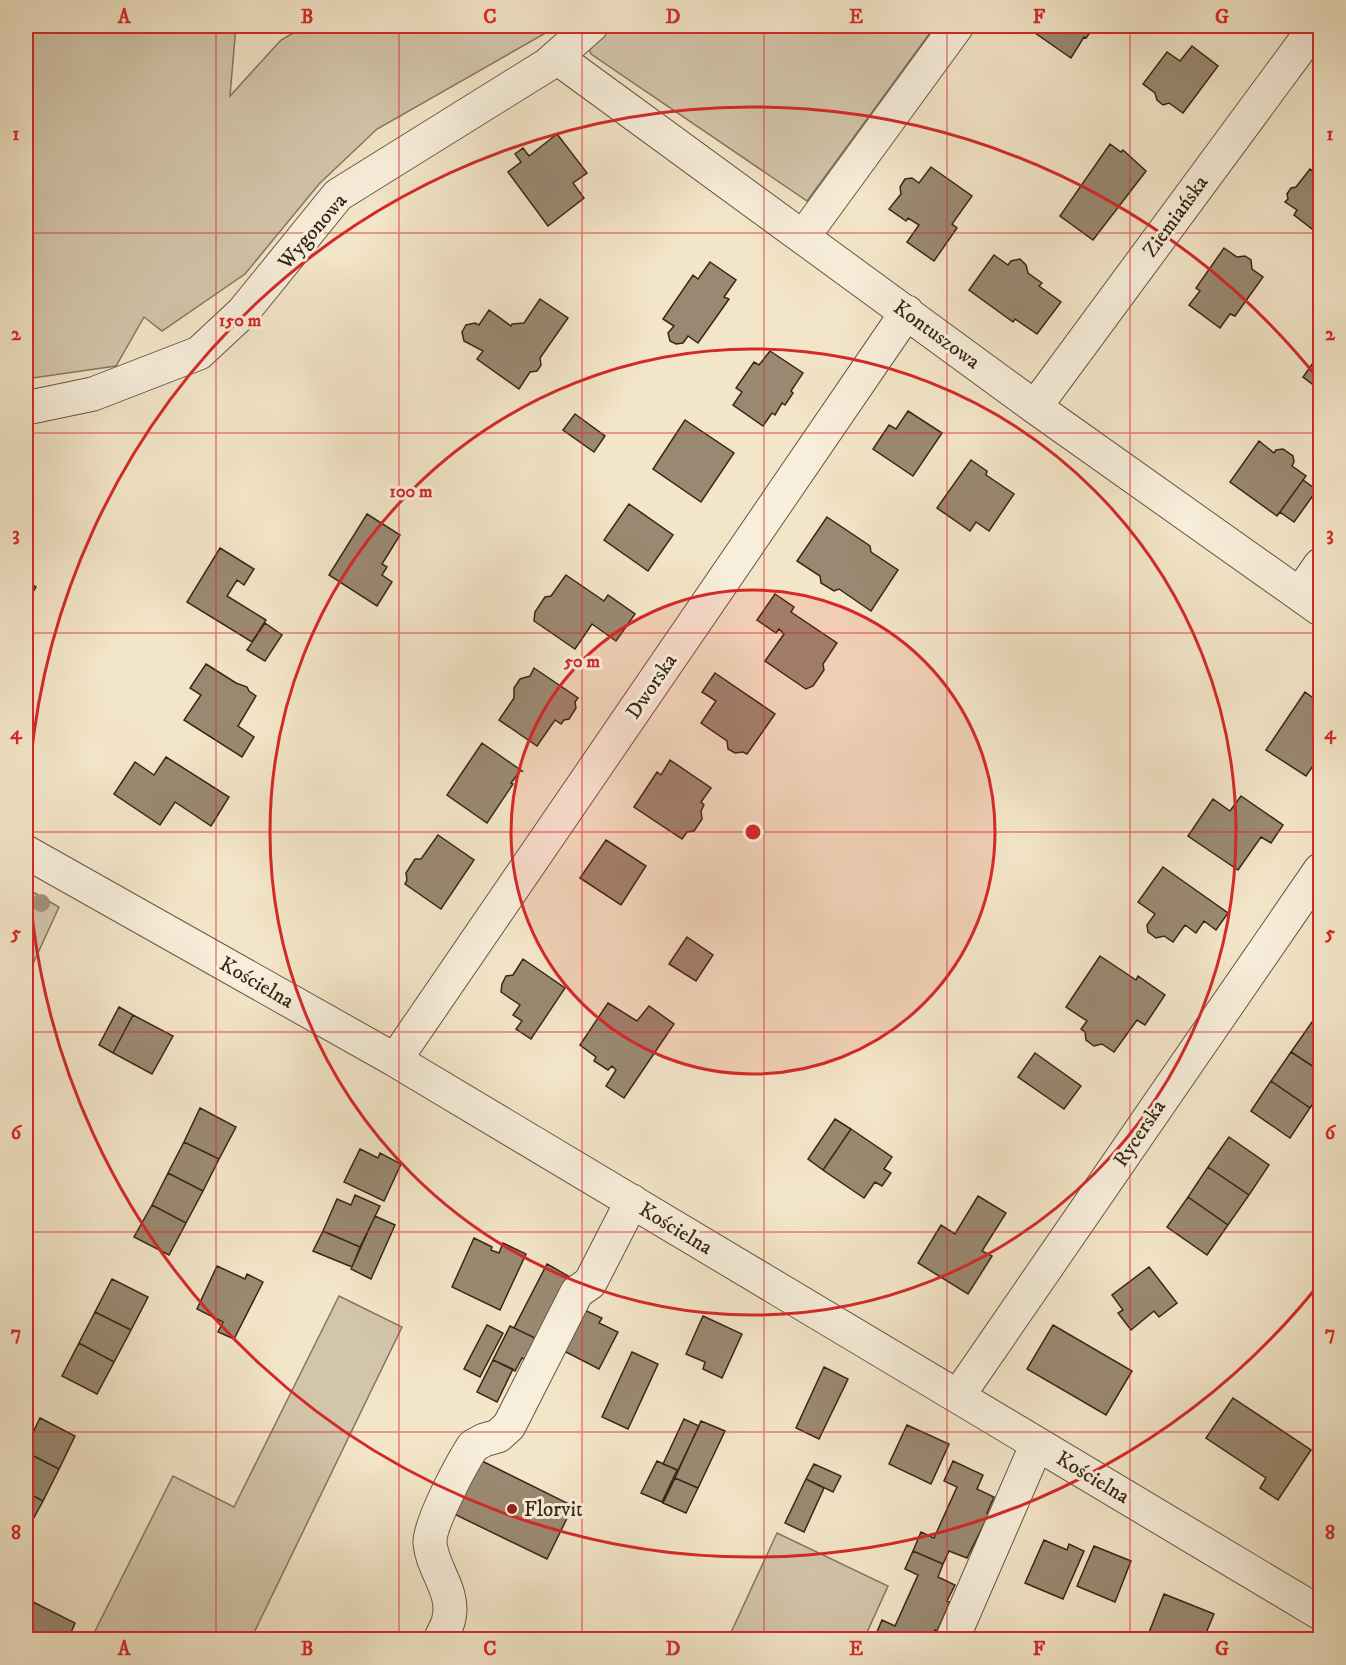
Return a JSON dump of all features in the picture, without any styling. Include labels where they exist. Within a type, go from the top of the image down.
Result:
[{"type":"street","name":"Wygonowa","points":[[26,408],[93,394],[199,353],[243,312],[338,195],[547,65],[591,26]]},
{"type":"street","points":[[803,237],[957,26]]},
{"type":"street","name":"Ziemiańska","points":[[1035,407],[1316,26]]},
{"type":"street","name":"Kontuszowa","points":[[556,57],[1035,407],[1310,601]]},
{"type":"street","name":"Dworska","points":[[395,1060],[907,312]]},
{"type":"street","points":[[1310,601],[1320,565]]},
{"type":"street","name":"Kościelna","points":[[26,852],[395,1060],[1320,1613]]},
{"type":"street","name":"Rycerska","points":[[958,1396],[1320,870]]},
{"type":"street","points":[[440,1640],[449,1618],[449,1598],[430,1543],[431,1532],[437,1517],[473,1446],[483,1440],[498,1436],[509,1426],[577,1292],[590,1283],[632,1202]]},
{"type":"street","points":[[952,1640],[1037,1443]]},
{"type":"shaded area","points":[[26,26],[236,26],[230,96],[281,40],[305,26],[558,26],[377,129],[319,184],[245,274],[162,331],[144,317],[116,366],[26,379]]},
{"type":"shaded area","points":[[580,26],[935,26],[807,201],[591,54]]},
{"type":"shaded area","points":[[26,888],[59,907],[26,979]]},
{"type":"shaded area","points":[[339,1296],[402,1327],[251,1639],[91,1639],[173,1476],[234,1507]]},
{"type":"shaded area","points":[[777,1533],[888,1586],[864,1639],[728,1639]]},
{"type":"building","points":[[1025,26],[1095,26],[1086,38],[1084,37],[1071,58]]},
{"type":"building","points":[[1192,46],[1218,66],[1183,113],[1169,103],[1163,105],[1157,100],[1155,93],[1143,84],[1167,52],[1180,61]]},
{"type":"building","points":[[557,134],[587,173],[573,183],[584,198],[548,226],[508,172],[521,162],[515,154],[523,148],[529,156]]},
{"type":"building","points":[[1110,144],[1121,152],[1123,150],[1146,171],[1093,240],[1060,216]]},
{"type":"building","points":[[931,167],[972,196],[952,224],[957,228],[934,261],[907,242],[919,225],[908,218],[906,221],[889,209],[901,194],[900,187],[905,179],[912,178],[919,183]]},
{"type":"building","points":[[1310,169],[1320,177],[1320,235],[1294,215],[1297,210],[1285,202],[1291,188],[1296,187]]},
{"type":"building","points":[[1224,248],[1237,257],[1245,256],[1251,260],[1252,269],[1263,277],[1235,316],[1230,314],[1220,328],[1189,305],[1200,291],[1196,288]]},
{"type":"building","points":[[994,255],[1008,265],[1011,261],[1020,259],[1026,265],[1028,273],[1042,283],[1039,286],[1061,302],[1037,334],[1015,319],[1013,322],[969,290]]},
{"type":"building","points":[[710,262],[736,280],[724,297],[729,299],[698,343],[688,336],[683,343],[676,344],[670,341],[668,333],[674,326],[663,319],[693,275],[698,279]]},
{"type":"building","points":[[540,299],[568,318],[540,358],[541,365],[537,371],[530,372],[519,389],[477,359],[483,351],[464,341],[462,332],[466,325],[475,323],[479,325],[489,310],[511,326],[524,323]]},
{"type":"building","points":[[770,351],[803,373],[785,405],[782,403],[775,415],[772,413],[763,426],[733,405],[742,392],[736,388],[754,362],[759,365]]},
{"type":"building","points":[[1320,353],[1320,390],[1303,377]]},
{"type":"building","points":[[908,411],[942,433],[913,476],[873,449],[889,425],[896,429]]},
{"type":"building","points":[[575,414],[605,436],[594,452],[563,430]]},
{"type":"building","points":[[685,420],[734,453],[701,502],[653,469]]},
{"type":"building","points":[[1259,441],[1274,453],[1276,450],[1283,449],[1293,456],[1292,466],[1306,476],[1277,516],[1230,482]]},
{"type":"building","points":[[971,460],[987,471],[986,475],[1014,494],[989,531],[976,522],[970,531],[937,508]]},
{"type":"building","points":[[1303,480],[1317,490],[1294,522],[1280,512]]},
{"type":"building","points":[[629,504],[673,535],[648,571],[604,540]]},
{"type":"building","points":[[367,514],[400,535],[382,564],[387,567],[382,575],[392,582],[377,606],[329,575]]},
{"type":"building","points":[[827,517],[870,546],[871,552],[898,570],[871,611],[839,589],[834,591],[821,583],[820,576],[797,561]]},
{"type":"building","points":[[220,548],[254,569],[244,585],[237,580],[227,596],[266,620],[252,642],[187,602]]},
{"type":"building","points":[[566,575],[604,601],[608,595],[635,614],[616,641],[592,624],[575,649],[534,621],[535,612],[545,597],[551,596]]},
{"type":"building","points":[[26,580],[36,587],[26,603]]},
{"type":"building","points":[[775,594],[794,607],[791,612],[837,643],[823,664],[824,670],[813,686],[806,689],[765,661],[784,634],[779,629],[776,633],[757,620]]},
{"type":"building","points":[[265,623],[282,635],[265,661],[247,650]]},
{"type":"building","points":[[206,664],[236,683],[247,687],[256,696],[238,726],[254,737],[242,757],[184,720],[201,695],[190,688]]},
{"type":"building","points":[[534,668],[578,698],[575,702],[576,708],[569,719],[564,720],[561,724],[555,720],[537,746],[499,720],[514,698],[514,688],[520,679],[530,676]]},
{"type":"building","points":[[715,673],[775,714],[747,754],[735,753],[728,749],[727,741],[701,723],[716,701],[702,692]]},
{"type":"building","points":[[1305,692],[1320,703],[1320,748],[1313,757],[1317,760],[1306,776],[1266,750]]},
{"type":"building","points":[[482,743],[522,771],[511,783],[513,784],[487,823],[447,795]]},
{"type":"building","points":[[166,757],[229,797],[211,826],[175,802],[160,825],[114,794],[135,762],[154,775]]},
{"type":"building","points":[[670,760],[711,788],[701,802],[704,805],[701,811],[702,819],[694,831],[687,832],[682,839],[634,807],[657,772],[661,775]]},
{"type":"building","points":[[1241,796],[1283,825],[1271,843],[1261,837],[1238,870],[1188,836],[1213,799],[1230,811]]},
{"type":"building","points":[[438,835],[474,860],[441,909],[405,884],[406,873],[415,859],[421,859]]},
{"type":"building","points":[[606,840],[646,866],[621,905],[580,878]]},
{"type":"building","points":[[1163,867],[1228,913],[1216,930],[1204,921],[1196,933],[1185,925],[1173,942],[1164,936],[1156,938],[1148,932],[1147,925],[1155,914],[1138,902]]},
{"type":"building","points":[[687,937],[713,955],[696,981],[669,964]]},
{"type":"building","points":[[1100,956],[1136,980],[1138,976],[1165,995],[1145,1025],[1137,1020],[1114,1052],[1102,1044],[1094,1046],[1086,1040],[1085,1032],[1081,1029],[1087,1021],[1066,1007]]},
{"type":"building","points":[[523,959],[565,988],[531,1039],[516,1029],[522,1021],[513,1015],[520,1005],[501,992],[506,976],[513,975]]},
{"type":"building","points":[[608,1003],[637,1021],[649,1006],[674,1024],[624,1098],[606,1086],[616,1070],[612,1066],[608,1070],[594,1061],[596,1057],[580,1045]]},
{"type":"building","points":[[119,1007],[133,1015],[113,1053],[99,1045]]},
{"type":"building","points":[[133,1015],[173,1036],[152,1074],[113,1053]]},
{"type":"building","points":[[1312,1022],[1320,1028],[1320,1071],[1291,1052]]},
{"type":"building","points":[[1291,1052],[1320,1071],[1320,1094],[1310,1108],[1271,1081]]},
{"type":"building","points":[[1035,1053],[1081,1086],[1064,1109],[1018,1077]]},
{"type":"building","points":[[1271,1081],[1310,1108],[1290,1138],[1251,1111]]},
{"type":"building","points":[[200,1108],[236,1127],[219,1159],[184,1142]]},
{"type":"building","points":[[835,1119],[851,1129],[823,1170],[808,1159]]},
{"type":"building","points":[[851,1129],[892,1157],[884,1169],[891,1173],[882,1186],[875,1182],[864,1198],[823,1170]]},
{"type":"building","points":[[1229,1137],[1269,1165],[1249,1195],[1208,1167]]},
{"type":"building","points":[[184,1142],[219,1159],[203,1191],[168,1173]]},
{"type":"building","points":[[360,1149],[378,1158],[380,1153],[401,1164],[384,1201],[344,1182]]},
{"type":"building","points":[[1208,1167],[1249,1195],[1228,1225],[1188,1197]]},
{"type":"building","points":[[168,1173],[203,1191],[186,1223],[152,1205]]},
{"type":"building","points":[[1320,1191],[1320,1206],[1314,1201]]},
{"type":"building","points":[[355,1195],[380,1206],[360,1247],[323,1231],[337,1199],[351,1205]]},
{"type":"building","points":[[978,1196],[1006,1213],[982,1251],[992,1256],[968,1294],[918,1263],[941,1225],[955,1234]]},
{"type":"building","points":[[1188,1197],[1228,1225],[1207,1255],[1167,1227]]},
{"type":"building","points":[[152,1205],[186,1223],[169,1255],[134,1237]]},
{"type":"building","points":[[375,1216],[395,1225],[371,1279],[351,1269]]},
{"type":"building","points":[[323,1231],[360,1247],[352,1267],[313,1251]]},
{"type":"building","points":[[474,1238],[499,1253],[503,1243],[526,1254],[500,1310],[452,1287]]},
{"type":"building","points":[[547,1264],[570,1277],[537,1339],[514,1328]]},
{"type":"building","points":[[217,1266],[245,1279],[247,1274],[263,1282],[234,1339],[218,1332],[223,1322],[197,1309]]},
{"type":"building","points":[[1149,1267],[1177,1303],[1159,1317],[1154,1311],[1131,1330],[1118,1313],[1123,1310],[1112,1295]]},
{"type":"building","points":[[112,1279],[148,1297],[131,1330],[95,1312]]},
{"type":"building","points":[[580,1308],[602,1318],[599,1323],[618,1332],[599,1369],[560,1349]]},
{"type":"building","points":[[95,1312],[131,1330],[114,1362],[79,1343]]},
{"type":"building","points":[[703,1316],[742,1334],[722,1378],[703,1369],[705,1362],[686,1354]]},
{"type":"building","points":[[487,1325],[503,1333],[480,1377],[464,1369]]},
{"type":"building","points":[[1053,1325],[1132,1371],[1106,1415],[1027,1369]]},
{"type":"building","points":[[510,1326],[537,1339],[526,1360],[522,1358],[515,1371],[493,1360]]},
{"type":"building","points":[[79,1343],[114,1362],[97,1394],[62,1376]]},
{"type":"building","points":[[632,1352],[658,1364],[628,1429],[602,1417]]},
{"type":"building","points":[[493,1360],[513,1369],[497,1402],[477,1392]]},
{"type":"building","points":[[824,1367],[848,1379],[819,1439],[796,1428]]},
{"type":"building","points":[[1233,1398],[1311,1450],[1278,1500],[1260,1488],[1266,1478],[1206,1438]]},
{"type":"building","points":[[40,1418],[75,1436],[59,1469],[26,1452],[26,1447]]},
{"type":"building","points":[[684,1419],[699,1426],[678,1470],[663,1464]]},
{"type":"building","points":[[701,1421],[725,1431],[698,1488],[675,1478]]},
{"type":"building","points":[[907,1425],[949,1444],[931,1484],[889,1464]]},
{"type":"building","points":[[26,1452],[59,1469],[43,1501],[26,1492]]},
{"type":"building","name":"Florvit","points":[[478,1459],[573,1506],[547,1559],[452,1513]]},
{"type":"building","points":[[657,1461],[677,1470],[662,1502],[641,1493]]},
{"type":"building","points":[[953,1461],[983,1475],[977,1489],[994,1497],[987,1513],[989,1514],[967,1558],[949,1551],[943,1564],[913,1551],[921,1532],[934,1538],[957,1487],[944,1481]]},
{"type":"building","points":[[814,1464],[841,1476],[833,1492],[806,1479]]},
{"type":"building","points":[[675,1478],[698,1488],[686,1513],[663,1503]]},
{"type":"building","points":[[806,1479],[824,1488],[804,1532],[785,1523]]},
{"type":"building","points":[[26,1492],[43,1501],[26,1532]]},
{"type":"building","points":[[1044,1540],[1067,1550],[1069,1544],[1084,1551],[1063,1599],[1025,1583]]},
{"type":"building","points":[[1094,1546],[1131,1561],[1115,1602],[1077,1586]]},
{"type":"building","points":[[913,1551],[943,1564],[938,1577],[955,1585],[947,1601],[950,1602],[937,1631],[935,1630],[930,1640],[874,1639],[882,1620],[895,1626],[918,1575],[905,1569]]},
{"type":"building","points":[[1164,1594],[1214,1614],[1203,1640],[1159,1640],[1148,1635]]},
{"type":"building","points":[[33,1602],[75,1623],[68,1640],[26,1640],[26,1616]]},
{"type":"building","points":[[1148,1635],[1159,1640],[1146,1640]]},
{"type":"place","name":"Florvit","points":[[512,1509]]}]
